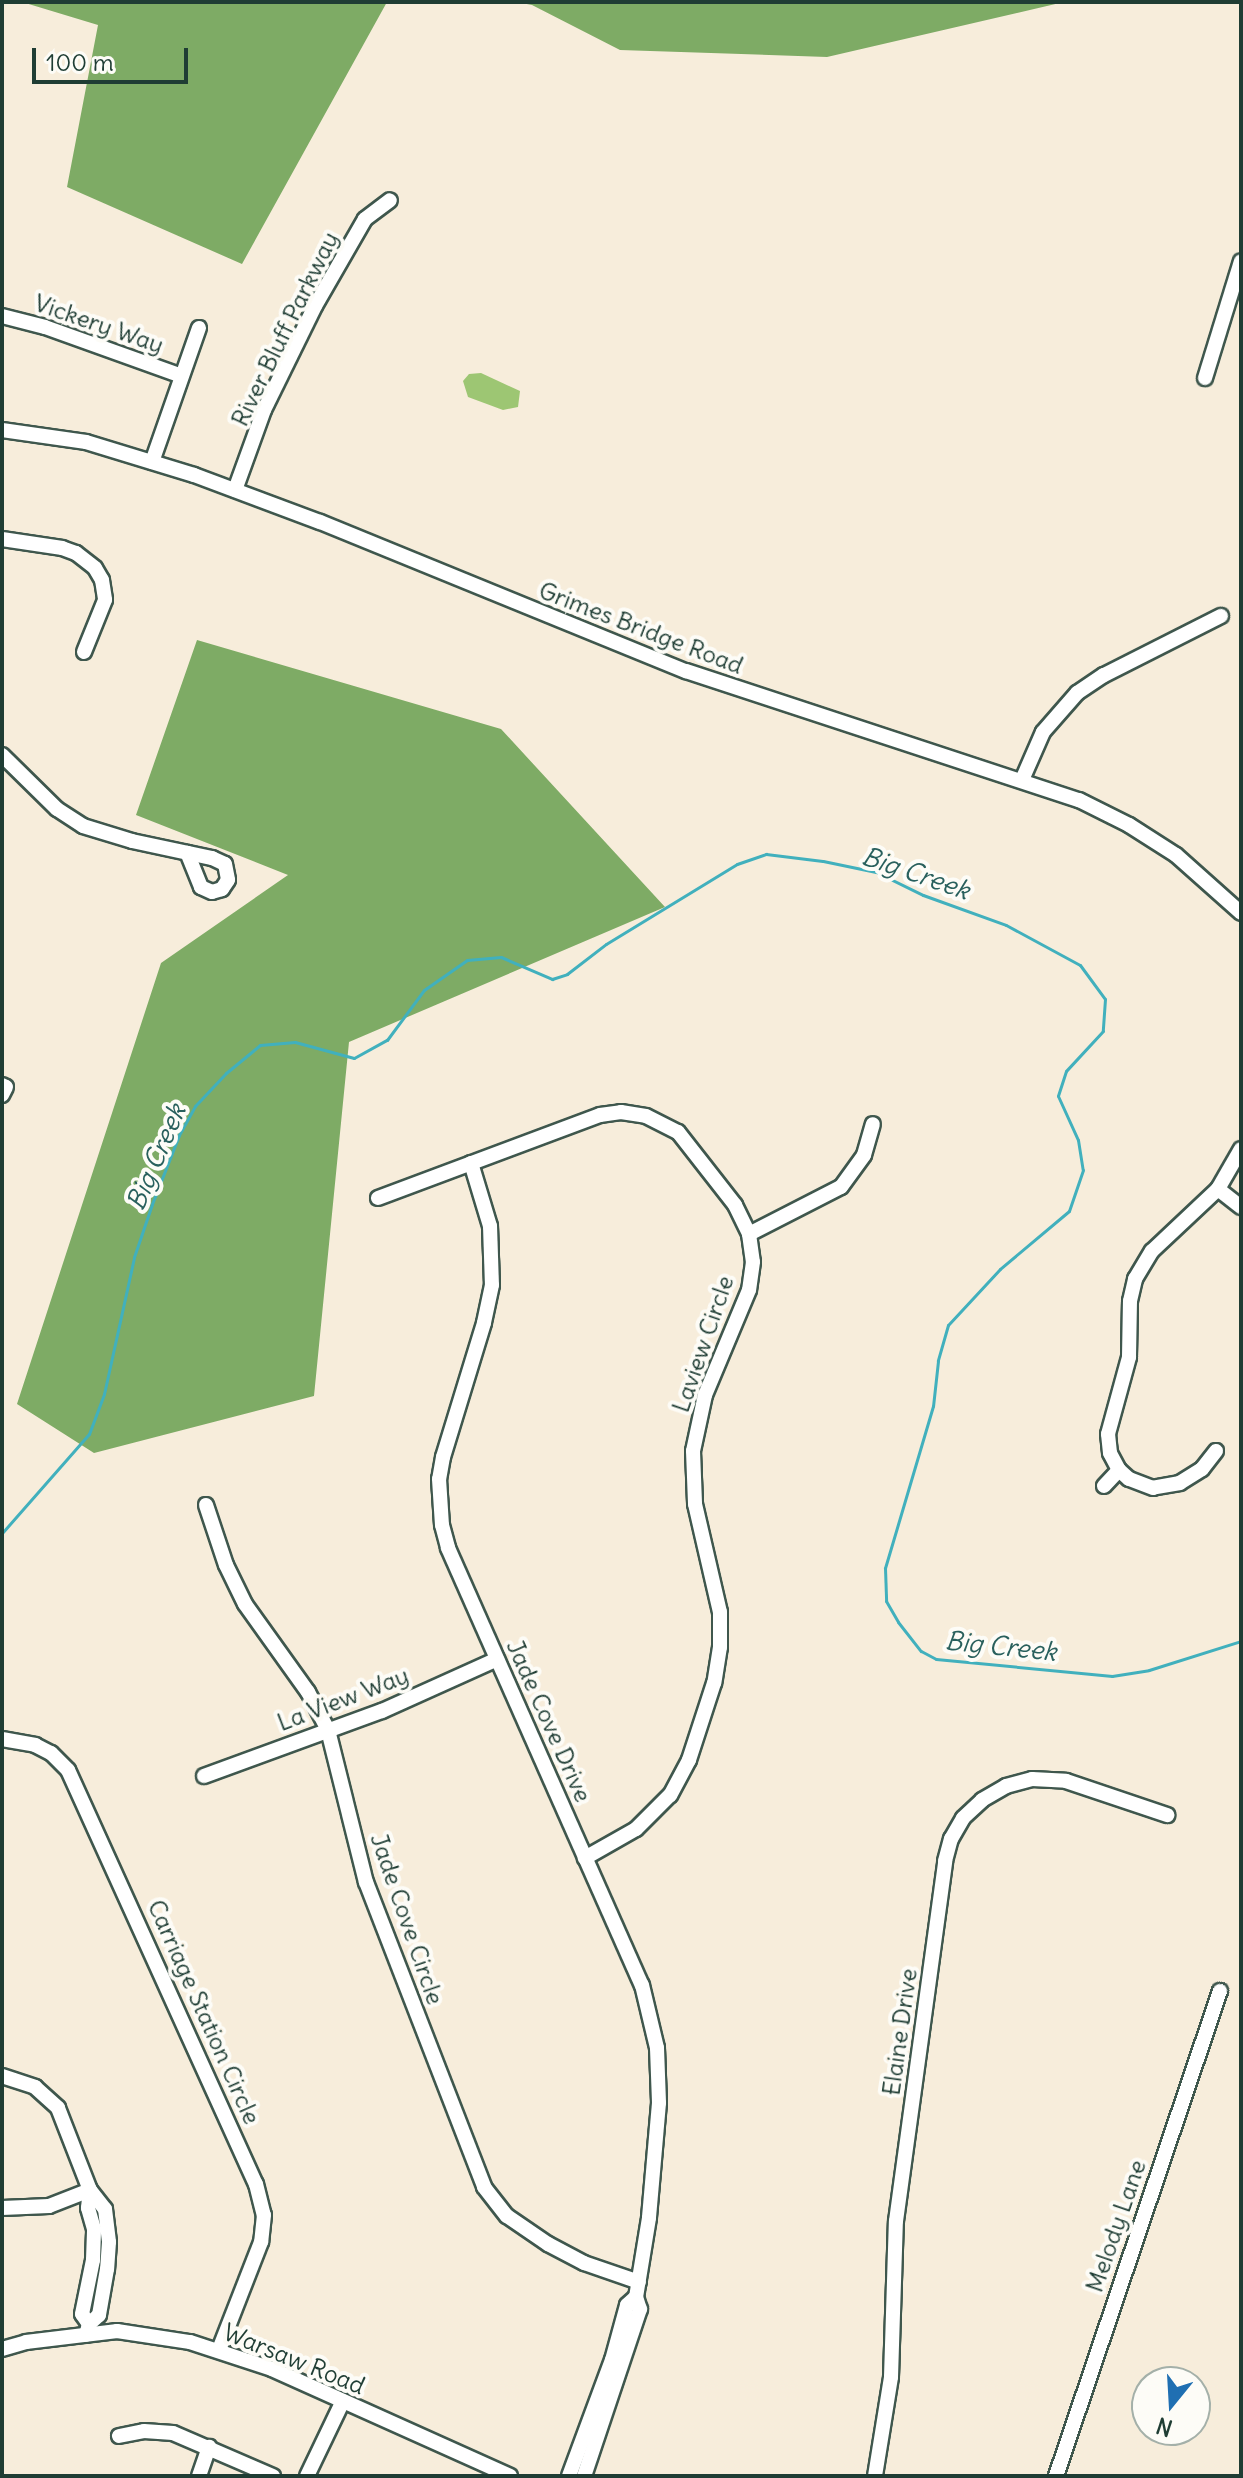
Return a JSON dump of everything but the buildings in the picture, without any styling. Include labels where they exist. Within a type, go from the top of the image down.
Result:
[{"type":"street","name":"River Bluff Parkway","points":[[235,490],[264,410],[315,306],[365,219],[390,200]]},
{"type":"street","points":[[1205,378],[1241,261]]},
{"type":"street","name":"Vickery Way","points":[[2,316],[45,327],[182,376]]},
{"type":"street","points":[[152,462],[199,328]]},
{"type":"street","name":"Grimes Bridge Road","points":[[2,430],[56,435],[235,490],[686,671],[1079,800],[1129,825],[1201,874],[1241,913]]},
{"type":"street","points":[[2,539],[62,548],[76,553],[95,568],[102,580],[105,600],[84,652]]},
{"type":"street","points":[[1022,780],[1043,732],[1077,693],[1104,675],[1221,616]]},
{"type":"street","points":[[2,755],[57,809],[83,826],[187,853]]},
{"type":"street","points":[[2,1085],[6,1087],[2,1095]]},
{"type":"street","name":"Laview Circle","points":[[378,1198],[600,1115],[621,1112],[646,1116],[668,1125],[689,1143],[735,1205],[749,1234],[753,1262],[749,1290],[705,1395],[693,1451],[695,1504],[720,1612],[720,1647],[714,1683],[689,1760],[670,1795],[636,1829],[585,1858]]},
{"type":"street","points":[[749,1234],[841,1187],[864,1155],[873,1124]]},
{"type":"street","points":[[1216,1451],[1202,1469],[1166,1487],[1140,1485],[1119,1470],[1110,1453],[1108,1434],[1129,1357],[1130,1301],[1135,1279],[1152,1251],[1218,1189],[1241,1149]]},
{"type":"street","name":"Jade Cove Drive","points":[[471,1163],[490,1226],[492,1285],[484,1323],[443,1457],[439,1503],[448,1548],[642,1985],[657,2048],[659,2103],[649,2218],[637,2290],[640,2309],[607,2392],[584,2476]]},
{"type":"street","points":[[1218,1189],[1241,1207]]},
{"type":"street","points":[[1104,1486],[1119,1470]]},
{"type":"street","name":"Jade Cove Circle","points":[[206,1505],[226,1565],[245,1604],[308,1692],[328,1730],[366,1882],[484,2187],[507,2216],[548,2244],[637,2290]]},
{"type":"street","name":"La View Way","points":[[204,1776],[382,1711],[497,1659]]},
{"type":"street","name":"Carriage Station Circle","points":[[2,1739],[35,1745],[51,1753],[68,1770],[256,2184],[264,2215],[261,2242],[219,2350]]},
{"type":"street","name":"Elaine Drive","points":[[875,2476],[891,2377],[896,2221],[945,1861],[951,1839],[963,1818],[982,1800],[1006,1786],[1032,1779],[1066,1781],[1167,1815]]},
{"type":"street","name":"Melody Lane","points":[[1056,2476],[1220,1991]]},
{"type":"street","points":[[2,2076],[35,2087],[58,2108],[90,2190],[105,2209],[98,2276],[99,2315],[88,2330]]},
{"type":"street","points":[[2,2208],[49,2206],[90,2190]]},
{"type":"street","name":"Warsaw Road","points":[[2,2349],[88,2330],[145,2333],[219,2350],[272,2369],[510,2476]]},
{"type":"street","name":"Jade Cove Drive","points":[[569,2476],[607,2392]]},
{"type":"street","points":[[307,2476],[343,2401]]},
{"type":"street","points":[[119,2436],[144,2431],[173,2433],[273,2476]]},
{"type":"street","points":[[199,2476],[209,2447]]},
{"type":"green space","points":[[22,2],[387,2],[242,264],[67,187],[98,25]]},
{"type":"green space","points":[[516,2],[1064,2],[827,57],[620,50],[532,5]]},
{"type":"green space","points":[[481,373],[520,391],[518,407],[503,410],[468,397],[463,381],[469,374]]},
{"type":"green space","points":[[197,640],[501,729],[665,907],[349,1042],[314,1396],[94,1453],[17,1404],[161,963],[288,875],[136,815]]},
{"type":"waterway","name":"Big Creek","points":[[2,1533],[89,1434],[104,1394],[134,1257],[152,1204],[179,1135],[195,1106],[226,1073],[260,1045],[295,1042],[354,1058],[387,1040],[424,990],[467,960],[501,957],[552,979],[567,974],[606,944],[737,864],[766,854],[876,872],[923,895],[1006,925],[1080,965],[1105,999],[1103,1031],[1066,1071],[1058,1096],[1078,1140],[1083,1170],[1069,1211],[1000,1269],[948,1325],[938,1361],[933,1406],[885,1568],[886,1601],[898,1622],[921,1651],[936,1659],[1112,1676],[1149,1670],[1241,1641]]}]
